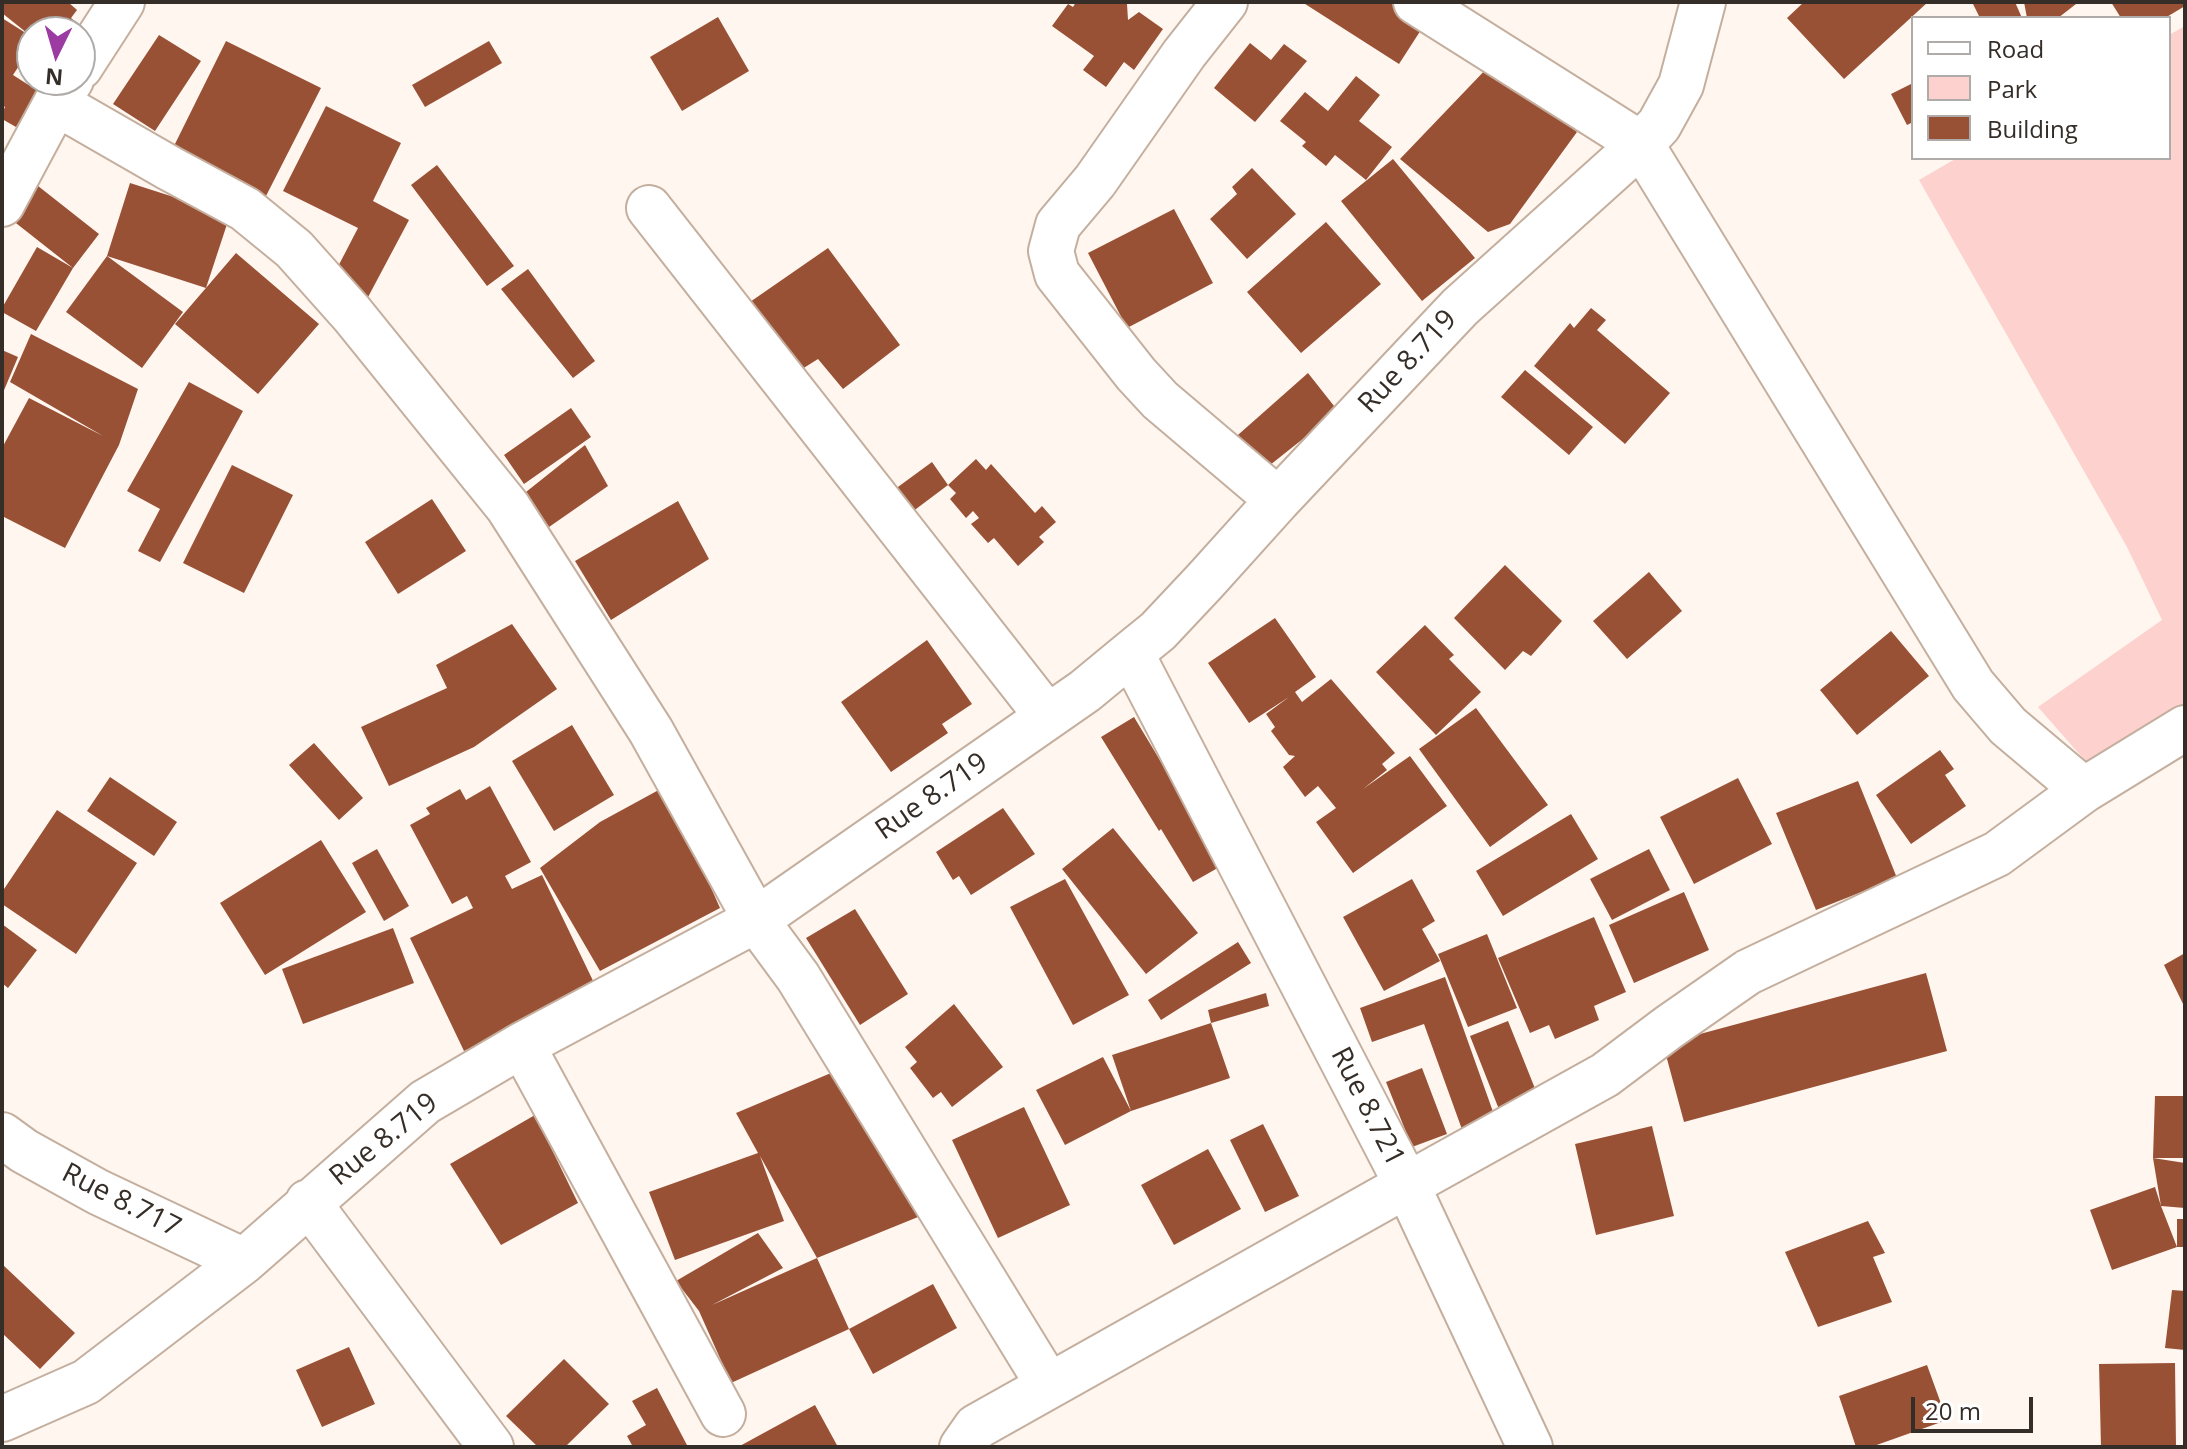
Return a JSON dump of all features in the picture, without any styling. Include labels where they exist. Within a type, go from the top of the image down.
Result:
[{"type":"street","points":[[96,42],[122,2]]},
{"type":"street","points":[[1225,2],[1184,54],[1095,181],[1058,225],[1051,251],[1057,274],[1136,374],[1160,400],[1278,500]]},
{"type":"street","points":[[1416,2],[1641,144],[1973,685],[2008,726],[2084,790]]},
{"type":"street","name":"Rue 8.719","points":[[2,1419],[86,1382],[244,1261],[425,1102],[522,1045],[756,920],[1085,691],[1158,631],[1460,307],[1659,125],[1681,85],[1703,2]]},
{"type":"street","points":[[2,204],[62,96]]},
{"type":"street","points":[[70,96],[169,168],[245,209],[294,249],[352,314],[508,507],[651,731],[756,920],[798,977],[1049,1386]]},
{"type":"street","points":[[649,208],[1047,716]]},
{"type":"street","name":"Rue 8.721","points":[[962,1447],[976,1427],[1407,1185],[1131,653]]},
{"type":"street","points":[[1530,1447],[1407,1185],[1605,1075],[1748,972],[1997,854],[2084,790],[2185,728]]},
{"type":"street","points":[[522,1045],[723,1414]]},
{"type":"street","name":"Rue 8.717","points":[[2,1135],[24,1151],[98,1192],[244,1261]]},
{"type":"street","points":[[308,1202],[491,1447]]},
{"type":"green space","points":[[2185,26],[2185,709],[2088,764],[2038,707],[2162,620],[2127,547],[1919,180],[1954,160],[2171,160],[2171,34]]},
{"type":"building","points":[[2,2],[68,2],[77,10],[72,16],[16,16],[16,24],[2,13]]},
{"type":"building","points":[[1076,2],[1124,2],[1127,4],[1128,20],[1139,12],[1163,29],[1134,70],[1124,62],[1106,87],[1083,70],[1094,56],[1052,26],[1068,4],[1073,7]]},
{"type":"building","points":[[1302,2],[1401,2],[1428,19],[1399,64]]},
{"type":"building","points":[[1804,2],[1928,2],[1844,79],[1787,18]]},
{"type":"building","points":[[1972,2],[2015,2],[2021,16],[1979,16]]},
{"type":"building","points":[[2024,2],[2076,4],[2061,16],[2027,16]]},
{"type":"building","points":[[2111,2],[2185,2],[2185,6],[2168,16],[2120,16]]},
{"type":"building","points":[[718,17],[749,71],[682,111],[650,57]]},
{"type":"building","points":[[2,18],[16,27],[16,70],[13,75],[16,77],[16,96],[35,96],[16,127],[2,119],[5,107],[2,105]]},
{"type":"building","points":[[159,35],[201,61],[155,131],[113,104]]},
{"type":"building","points":[[226,41],[321,88],[266,196],[172,150]]},
{"type":"building","points":[[489,41],[502,63],[425,107],[412,85]]},
{"type":"building","points":[[1250,43],[1271,60],[1284,44],[1307,61],[1255,122],[1214,88]]},
{"type":"building","points":[[1490,65],[1577,132],[1510,224],[1488,232],[1400,159]]},
{"type":"building","points":[[1356,76],[1380,95],[1359,121],[1392,147],[1366,180],[1335,155],[1326,166],[1302,146],[1306,142],[1280,121],[1305,92],[1328,111]]},
{"type":"building","points":[[1911,84],[1911,123],[1907,125],[1891,94]]},
{"type":"building","points":[[326,106],[401,143],[373,201],[409,220],[367,299],[331,280],[358,228],[283,191]]},
{"type":"building","points":[[1393,159],[1475,258],[1422,301],[1341,201]]},
{"type":"building","points":[[437,165],[514,266],[487,286],[411,185]]},
{"type":"building","points":[[1252,168],[1296,214],[1247,259],[1210,219],[1237,194],[1232,187]]},
{"type":"building","points":[[33,182],[99,234],[73,268],[7,216]]},
{"type":"building","points":[[130,183],[230,215],[206,288],[107,256]]},
{"type":"building","points":[[1174,209],[1213,283],[1127,328],[1088,253]]},
{"type":"building","points":[[1326,222],[1381,284],[1301,353],[1247,292]]},
{"type":"building","points":[[37,247],[73,268],[36,331],[2,312],[2,308]]},
{"type":"building","points":[[828,248],[900,345],[843,389],[818,359],[783,381],[737,311]]},
{"type":"building","points":[[236,253],[319,324],[258,394],[175,324]]},
{"type":"building","points":[[107,256],[183,312],[142,368],[66,312]]},
{"type":"building","points":[[528,269],[595,361],[573,378],[501,289]]},
{"type":"building","points":[[1591,308],[1606,320],[1597,330],[1670,393],[1625,444],[1534,366],[1570,323],[1574,328]]},
{"type":"building","points":[[31,334],[138,389],[119,445],[65,548],[2,516],[2,448],[29,398],[103,436],[10,382]]},
{"type":"building","points":[[2,350],[18,357],[2,395]]},
{"type":"building","points":[[1525,370],[1593,427],[1569,455],[1501,397]]},
{"type":"building","points":[[1308,373],[1338,411],[1260,473],[1230,442]]},
{"type":"building","points":[[189,382],[243,411],[160,562],[138,551],[160,509],[127,491]]},
{"type":"building","points":[[571,408],[591,437],[524,484],[504,455]]},
{"type":"building","points":[[585,445],[608,486],[549,527],[526,492]]},
{"type":"building","points":[[976,459],[986,470],[991,464],[1035,513],[1042,506],[1056,522],[1039,537],[1044,542],[1018,566],[994,538],[988,543],[971,524],[979,518],[973,511],[966,518],[950,499],[956,493],[948,485]]},
{"type":"building","points":[[932,462],[948,485],[904,518],[887,495]]},
{"type":"building","points":[[232,465],[293,495],[244,593],[183,563]]},
{"type":"building","points":[[432,499],[466,551],[398,594],[365,542]]},
{"type":"building","points":[[678,501],[709,559],[611,620],[575,561]]},
{"type":"building","points":[[1505,565],[1562,621],[1531,656],[1523,651],[1505,670],[1454,618]]},
{"type":"building","points":[[1649,572],[1682,611],[1627,659],[1593,621]]},
{"type":"building","points":[[1275,618],[1316,677],[1295,692],[1302,702],[1331,679],[1395,753],[1382,764],[1387,770],[1363,789],[1410,756],[1447,806],[1353,873],[1316,822],[1336,808],[1318,786],[1305,797],[1283,767],[1295,756],[1289,755],[1271,731],[1275,727],[1266,714],[1289,697],[1249,723],[1208,663]]},
{"type":"building","points":[[512,624],[557,689],[474,747],[389,786],[361,727],[447,688],[436,665]]},
{"type":"building","points":[[1425,625],[1454,655],[1449,659],[1481,692],[1436,735],[1376,672]]},
{"type":"building","points":[[1891,631],[1929,676],[1857,735],[1820,690]]},
{"type":"building","points":[[927,640],[972,704],[942,724],[948,733],[891,772],[841,702]]},
{"type":"building","points":[[1476,708],[1548,805],[1490,847],[1419,749]]},
{"type":"building","points":[[1134,717],[1223,865],[1193,882],[1101,737]]},
{"type":"building","points":[[572,725],[614,795],[554,831],[512,761]]},
{"type":"building","points":[[314,743],[363,798],[339,820],[289,765]]},
{"type":"building","points":[[1940,750],[1954,769],[1945,775],[1966,806],[1911,844],[1876,795]]},
{"type":"building","points":[[110,777],[177,822],[154,856],[87,811]]},
{"type":"building","points":[[1738,778],[1772,844],[1694,884],[1660,817]]},
{"type":"building","points":[[1858,781],[1897,878],[1816,910],[1776,813]]},
{"type":"building","points":[[490,786],[531,862],[505,876],[512,889],[542,875],[597,989],[464,1051],[410,938],[473,908],[467,896],[452,904],[410,825],[430,814],[426,808],[460,789],[466,800]]},
{"type":"building","points":[[666,786],[720,908],[600,971],[540,868],[600,822]]},
{"type":"building","points":[[1003,808],[1035,854],[971,895],[959,876],[953,880],[936,852]]},
{"type":"building","points":[[57,810],[137,863],[76,954],[2,904],[2,892]]},
{"type":"building","points":[[1571,814],[1598,859],[1503,916],[1476,871]]},
{"type":"building","points":[[1113,828],[1198,933],[1146,974],[1062,869]]},
{"type":"building","points":[[321,840],[366,912],[265,975],[220,903]]},
{"type":"building","points":[[377,849],[409,906],[384,921],[352,863]]},
{"type":"building","points":[[1649,849],[1670,890],[1612,920],[1590,879]]},
{"type":"building","points":[[1065,879],[1129,995],[1073,1025],[1010,907]]},
{"type":"building","points":[[1412,879],[1435,921],[1422,929],[1440,961],[1384,991],[1343,917]]},
{"type":"building","points":[[1684,892],[1709,950],[1634,983],[1609,925]]},
{"type":"building","points":[[855,909],[908,994],[860,1025],[806,938]]},
{"type":"building","points":[[1594,917],[1626,992],[1594,1006],[1599,1020],[1555,1039],[1549,1025],[1530,1033],[1498,958]]},
{"type":"building","points":[[2,924],[37,950],[8,988],[2,983]]},
{"type":"building","points":[[393,928],[414,983],[303,1024],[282,969]]},
{"type":"building","points":[[1487,934],[1517,1008],[1468,1027],[1438,954]]},
{"type":"building","points":[[1238,942],[1251,963],[1161,1020],[1148,1000]]},
{"type":"building","points":[[2185,953],[2185,1008],[2164,965]]},
{"type":"building","points":[[1926,973],[1947,1051],[1684,1122],[1663,1044]]},
{"type":"building","points":[[1445,977],[1497,1123],[1464,1135],[1424,1024],[1372,1042],[1360,1008]]},
{"type":"building","points":[[1266,993],[1269,1006],[1211,1023],[1208,1010]]},
{"type":"building","points":[[954,1004],[1003,1067],[952,1107],[941,1092],[933,1098],[910,1068],[917,1062],[905,1047]]},
{"type":"building","points":[[1508,1021],[1542,1106],[1504,1122],[1470,1036]]},
{"type":"building","points":[[1211,1023],[1230,1078],[1131,1111],[1112,1055]]},
{"type":"building","points":[[1103,1057],[1131,1111],[1065,1145],[1036,1090]]},
{"type":"building","points":[[1422,1068],[1447,1134],[1412,1147],[1386,1082]]},
{"type":"building","points":[[831,1073],[918,1217],[817,1258],[760,1156],[784,1221],[675,1260],[649,1192],[758,1153],[736,1113]]},
{"type":"building","points":[[2155,1096],[2185,1096],[2185,1158],[2153,1158]]},
{"type":"building","points":[[1024,1107],[1070,1205],[998,1238],[952,1140]]},
{"type":"building","points":[[535,1115],[578,1203],[501,1245],[450,1164]]},
{"type":"building","points":[[1263,1124],[1299,1196],[1265,1212],[1230,1140]]},
{"type":"building","points":[[1652,1126],[1674,1216],[1596,1235],[1575,1144]]},
{"type":"building","points":[[1208,1149],[1241,1209],[1174,1245],[1141,1185]]},
{"type":"building","points":[[2153,1158],[2185,1163],[2185,1208],[2161,1206]]},
{"type":"building","points":[[2155,1187],[2177,1247],[2112,1270],[2090,1210]]},
{"type":"building","points":[[2177,1219],[2185,1219],[2185,1247],[2177,1247]]},
{"type":"building","points":[[1868,1221],[1885,1253],[1873,1257],[1892,1302],[1818,1327],[1785,1252]]},
{"type":"building","points":[[758,1233],[783,1268],[712,1305],[817,1258],[849,1329],[731,1383],[699,1311],[676,1281]]},
{"type":"building","points":[[2,1264],[75,1333],[40,1369],[2,1333]]},
{"type":"building","points":[[933,1284],[957,1328],[873,1374],[849,1329]]},
{"type":"building","points":[[2172,1290],[2185,1291],[2185,1350],[2165,1348]]},
{"type":"building","points":[[349,1347],[375,1404],[322,1427],[296,1370]]},
{"type":"building","points":[[564,1359],[609,1404],[565,1447],[538,1447],[506,1416]]},
{"type":"building","points":[[2175,1363],[2176,1447],[2101,1447],[2099,1364]]},
{"type":"building","points":[[1927,1365],[1947,1420],[1871,1447],[1856,1447],[1839,1396]]},
{"type":"building","points":[[657,1388],[688,1447],[633,1447],[627,1436],[646,1425],[632,1401]]},
{"type":"building","points":[[815,1405],[838,1447],[738,1447]]}]
